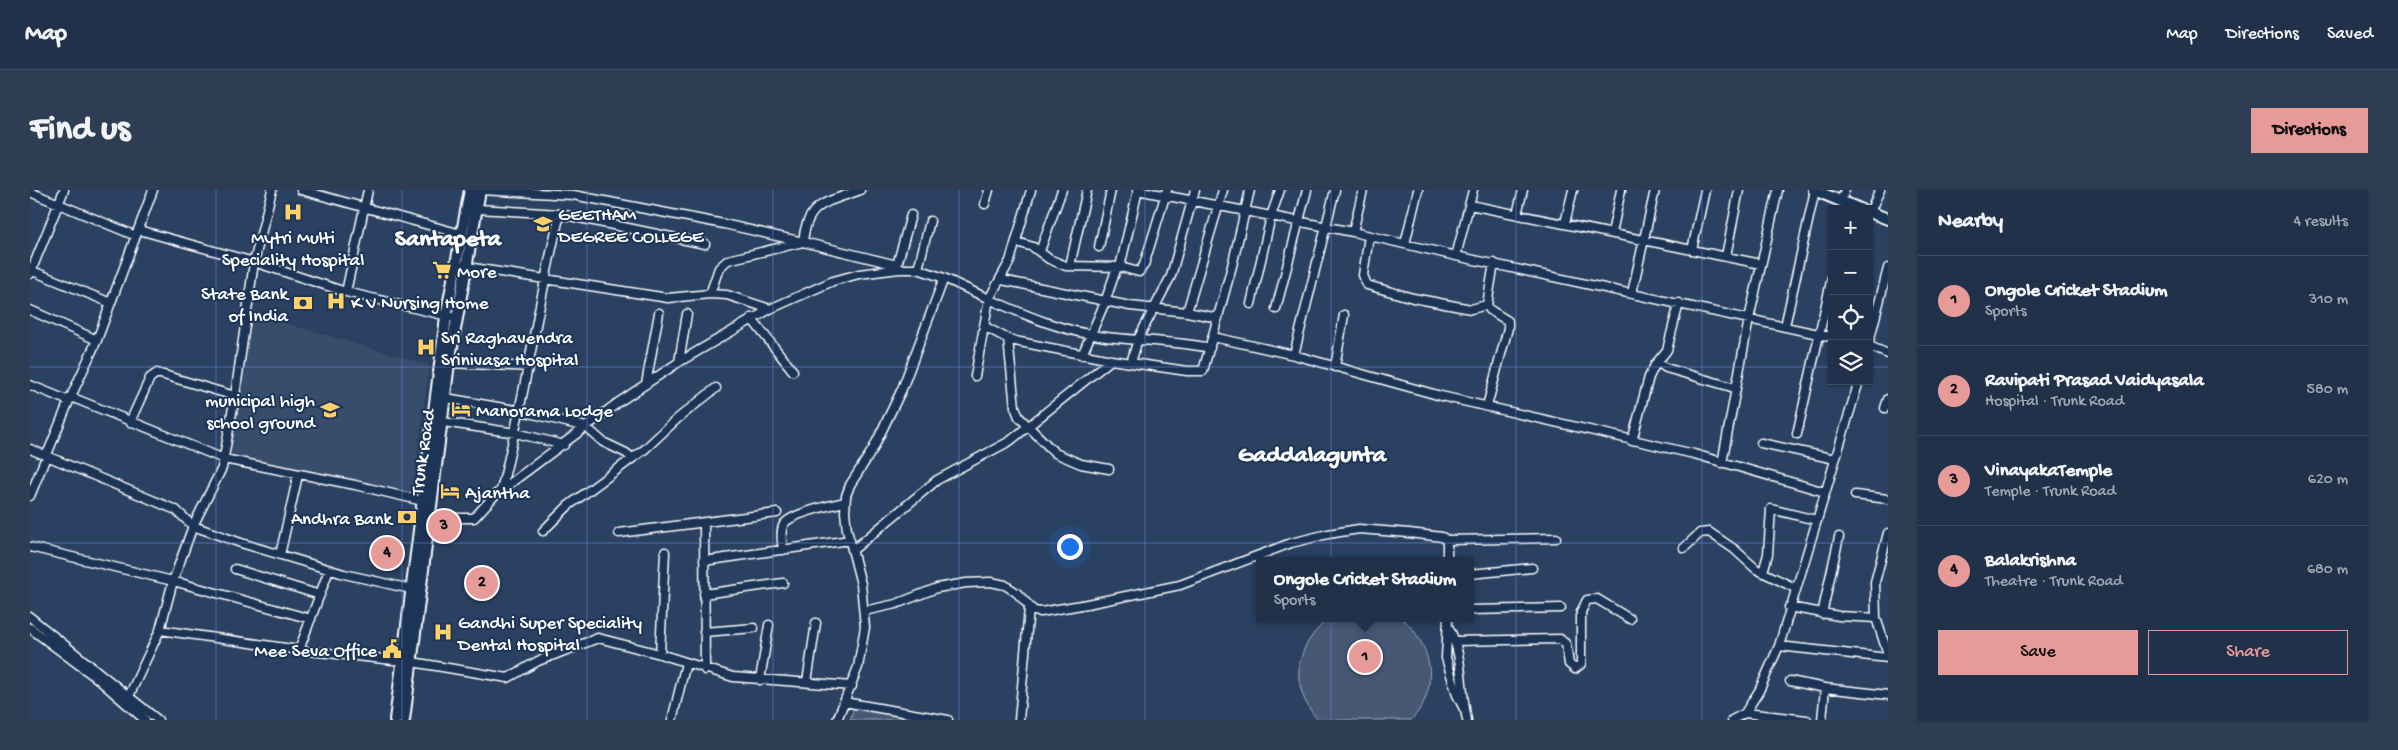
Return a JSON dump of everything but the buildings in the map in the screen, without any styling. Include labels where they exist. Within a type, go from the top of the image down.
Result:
[{"type":"main road","points":[[395,720],[407,661],[411,589],[427,502],[456,265],[470,190]]},
{"type":"main road","name":"Trunk Road","points":[[404,720],[407,661],[430,518],[427,502],[446,398],[451,317],[467,267],[480,190]]},
{"type":"main road","points":[[1815,190],[1846,205]]},
{"type":"main road","points":[[1873,213],[1888,219]]},
{"type":"street","points":[[64,190],[30,271],[111,303]]},
{"type":"street","points":[[30,496],[70,399],[97,340],[153,190]]},
{"type":"street","points":[[129,696],[160,630],[193,526],[222,468],[235,396],[254,262],[272,190]]},
{"type":"street","points":[[301,190],[461,234]]},
{"type":"street","points":[[346,292],[368,190]]},
{"type":"street","points":[[480,190],[573,194],[724,224],[898,267],[918,269],[944,278],[1042,321],[1091,334],[1210,348]]},
{"type":"street","points":[[803,242],[804,228],[812,212],[846,193],[860,190]]},
{"type":"street","points":[[985,204],[989,190]]},
{"type":"street","points":[[975,376],[989,299],[1002,280],[1017,242],[1031,190]]},
{"type":"street","points":[[1040,251],[1062,190]]},
{"type":"street","points":[[1070,266],[1087,190]]},
{"type":"street","points":[[1099,247],[1111,190]]},
{"type":"street","points":[[1082,355],[1119,267],[1138,190],[1166,193],[1192,200],[1325,226],[1828,336]]},
{"type":"street","points":[[1131,362],[1138,339],[1171,276],[1195,190]]},
{"type":"street","points":[[1187,312],[1223,190]]},
{"type":"street","points":[[984,326],[1008,338],[1082,355],[1196,372],[1202,371],[1205,366],[1232,266],[1250,190]]},
{"type":"street","points":[[1251,304],[1271,216],[1280,190]]},
{"type":"street","points":[[1276,308],[1307,190]]},
{"type":"street","points":[[1294,355],[1335,190]]},
{"type":"street","points":[[1353,232],[1363,190]]},
{"type":"street","points":[[1406,244],[1418,190]]},
{"type":"street","points":[[1456,256],[1473,190]]},
{"type":"street","points":[[1517,214],[1523,190]]},
{"type":"street","points":[[1565,223],[1572,190]]},
{"type":"street","points":[[1612,233],[1621,190]]},
{"type":"street","points":[[1632,294],[1655,190]]},
{"type":"street","points":[[1692,250],[1704,190]]},
{"type":"street","points":[[1726,256],[1739,190]]},
{"type":"street","points":[[1722,463],[1749,319],[1778,190]]},
{"type":"street","points":[[1785,326],[1815,190]]},
{"type":"street","points":[[1845,190],[1846,205]]},
{"type":"street","points":[[1871,205],[1880,190]]},
{"type":"street","points":[[30,192],[137,233],[254,262],[346,292],[451,317]]},
{"type":"street","points":[[1017,242],[1040,251],[1049,259],[1070,266],[1119,267],[1136,272],[1143,269],[1166,193]]},
{"type":"street","points":[[1470,205],[1761,264]]},
{"type":"street","points":[[478,209],[560,214],[705,244]]},
{"type":"street","points":[[501,490],[521,411],[544,280],[560,214]]},
{"type":"street","points":[[898,267],[911,215]]},
{"type":"street","points":[[918,269],[930,221]]},
{"type":"street","points":[[1369,236],[1363,275],[1367,285],[1413,298],[1471,309],[1487,304]]},
{"type":"street","points":[[710,294],[719,268],[728,260],[803,242]]},
{"type":"street","points":[[1487,406],[1508,328],[1508,320],[1490,310],[1487,304],[1494,263]]},
{"type":"street","points":[[456,265],[668,298],[710,294],[727,295],[770,309]]},
{"type":"street","points":[[430,518],[474,518],[501,490],[586,427],[678,362],[751,318],[833,281],[898,267]]},
{"type":"street","points":[[1870,340],[1886,282],[1888,268]]},
{"type":"street","points":[[837,720],[852,686],[861,651],[864,611],[861,584],[850,540],[845,502],[850,485],[870,456],[902,389],[944,278]]},
{"type":"street","points":[[1002,280],[1105,302],[1154,310],[1187,312],[1218,318]]},
{"type":"street","points":[[1797,434],[1828,293]]},
{"type":"street","points":[[1632,441],[1649,377],[1668,346],[1679,304]]},
{"type":"street","points":[[30,310],[97,340]]},
{"type":"street","points":[[646,384],[659,313]]},
{"type":"street","points":[[678,362],[687,314]]},
{"type":"street","points":[[1335,366],[1344,315]]},
{"type":"street","points":[[751,318],[793,371]]},
{"type":"street","points":[[1213,337],[1294,355],[1441,396],[1694,454],[1825,492]]},
{"type":"street","points":[[1008,338],[1015,407],[1019,417],[1061,456],[1081,464],[1109,469]]},
{"type":"street","points":[[1873,348],[1888,354]]},
{"type":"street","points":[[853,550],[937,480],[996,450],[1110,360]]},
{"type":"street","points":[[1658,362],[1666,368],[1735,388]]},
{"type":"street","points":[[449,363],[530,367]]},
{"type":"street","points":[[130,422],[150,378],[157,373],[235,396]]},
{"type":"street","points":[[30,385],[224,459],[355,485],[427,502]]},
{"type":"street","points":[[1732,720],[1745,713],[1759,691],[1778,646],[1858,385]]},
{"type":"street","points":[[543,531],[568,506],[603,482],[716,388]]},
{"type":"street","points":[[446,398],[521,411],[586,427],[603,442],[632,458]]},
{"type":"street","points":[[443,422],[516,433],[564,445]]},
{"type":"street","points":[[1761,443],[1836,459]]},
{"type":"street","points":[[30,449],[176,510],[193,526],[329,570],[411,589]]},
{"type":"street","points":[[280,555],[298,474]]},
{"type":"street","points":[[1855,495],[1888,499]]},
{"type":"street","points":[[783,550],[782,529],[787,520],[827,506],[845,502]]},
{"type":"street","points":[[1763,572],[1768,554],[1772,509],[1816,520]]},
{"type":"street","points":[[619,533],[777,513]]},
{"type":"street","points":[[704,523],[705,670]]},
{"type":"street","points":[[864,611],[896,604],[937,588],[966,583],[991,582],[1005,584],[1017,593],[1029,608],[1041,612],[1180,585],[1291,543],[1359,529],[1409,532],[1442,537],[1447,540],[1556,538]]},
{"type":"street","points":[[1684,548],[1700,533],[1709,532],[1763,572],[1795,588]]},
{"type":"street","points":[[1778,646],[1887,651],[1876,618],[1875,582],[1888,536]]},
{"type":"street","points":[[1822,614],[1839,537]]},
{"type":"street","points":[[704,561],[850,540]]},
{"type":"street","points":[[1447,540],[1447,557]]},
{"type":"street","points":[[30,547],[174,581],[311,619]]},
{"type":"street","points":[[660,654],[665,552]]},
{"type":"street","points":[[1474,574],[1532,568]]},
{"type":"street","points":[[235,569],[320,595]]},
{"type":"street","points":[[299,650],[329,570]]},
{"type":"street","points":[[704,594],[783,583]]},
{"type":"street","points":[[1455,642],[1560,639],[1566,644],[1570,664],[1575,669],[1581,664],[1581,612],[1587,600],[1597,599],[1630,619]]},
{"type":"street","points":[[1789,607],[1822,614],[1876,618]]},
{"type":"street","points":[[1019,720],[1029,608]]},
{"type":"street","points":[[1474,610],[1561,608]]},
{"type":"street","points":[[30,617],[158,720]]},
{"type":"street","points":[[807,682],[816,622]]},
{"type":"street","points":[[1448,622],[1455,642],[1467,720]]},
{"type":"street","points":[[1448,622],[1446,658],[1457,695],[1465,711]]},
{"type":"street","points":[[760,680],[769,625]]},
{"type":"street","points":[[30,628],[98,679],[137,717],[145,720]]},
{"type":"street","points":[[704,632],[754,628]]},
{"type":"street","points":[[160,630],[299,650],[407,661],[508,678],[538,661],[598,638],[660,654],[705,670],[733,677],[852,686]]},
{"type":"street","points":[[672,720],[686,663]]},
{"type":"street","points":[[1790,681],[1825,688],[1888,695]]},
{"type":"street","points":[[1822,720],[1825,688]]},
{"type":"street","points":[[844,702],[944,720]]},
{"type":"street","points":[[1745,713],[1807,720]]},
{"type":"shaded area","name":"municipal high school ground","points":[[253,314],[429,365],[412,494],[230,455]]},
{"type":"shaded area","points":[[1326,622],[1407,623],[1424,647],[1430,680],[1424,701],[1419,711],[1411,720],[1318,720],[1308,707],[1302,693],[1299,680],[1299,666],[1302,653],[1318,629]]},
{"type":"shaded area","points":[[856,701],[945,720],[850,720]]},
{"type":"place","name":"Mytri Multi Speciality Hospital","points":[[293,212]]},
{"type":"place","name":"GEETHAM DEGREE COLLEGE","points":[[543,224]]},
{"type":"place","name":"More","points":[[442,270]]},
{"type":"place","name":"K V Nursing Home","points":[[336,301]]},
{"type":"place","name":"State Bank of India","points":[[303,303]]},
{"type":"place","name":"Sri Raghavendra Srinivasa Hospital","points":[[426,347]]},
{"type":"place","name":"Manorama Lodge","points":[[461,409]]},
{"type":"place","name":"municipal high school ground","points":[[330,410]]},
{"type":"place","name":"Ajantha","points":[[450,491]]},
{"type":"place","name":"Andhra Bank","points":[[407,517]]},
{"type":"place","name":"VinayakaTemple","points":[[444,526]]},
{"type":"place","name":"Balakrishna","points":[[387,553]]},
{"type":"place","name":"Ravipati Prasad Vaidyasala","points":[[482,583]]},
{"type":"place","name":"Gandhi Super Speciality Dental Hospital","points":[[443,632]]},
{"type":"place","name":"Mee Seva Office","points":[[392,649]]},
{"type":"place","name":"Ongole Cricket Stadium","points":[[1365,657]]},
{"type":"district","name":"Santapeta","points":[[448,237]]},
{"type":"district","name":"Gaddalagunta","points":[[1312,453]]}]
